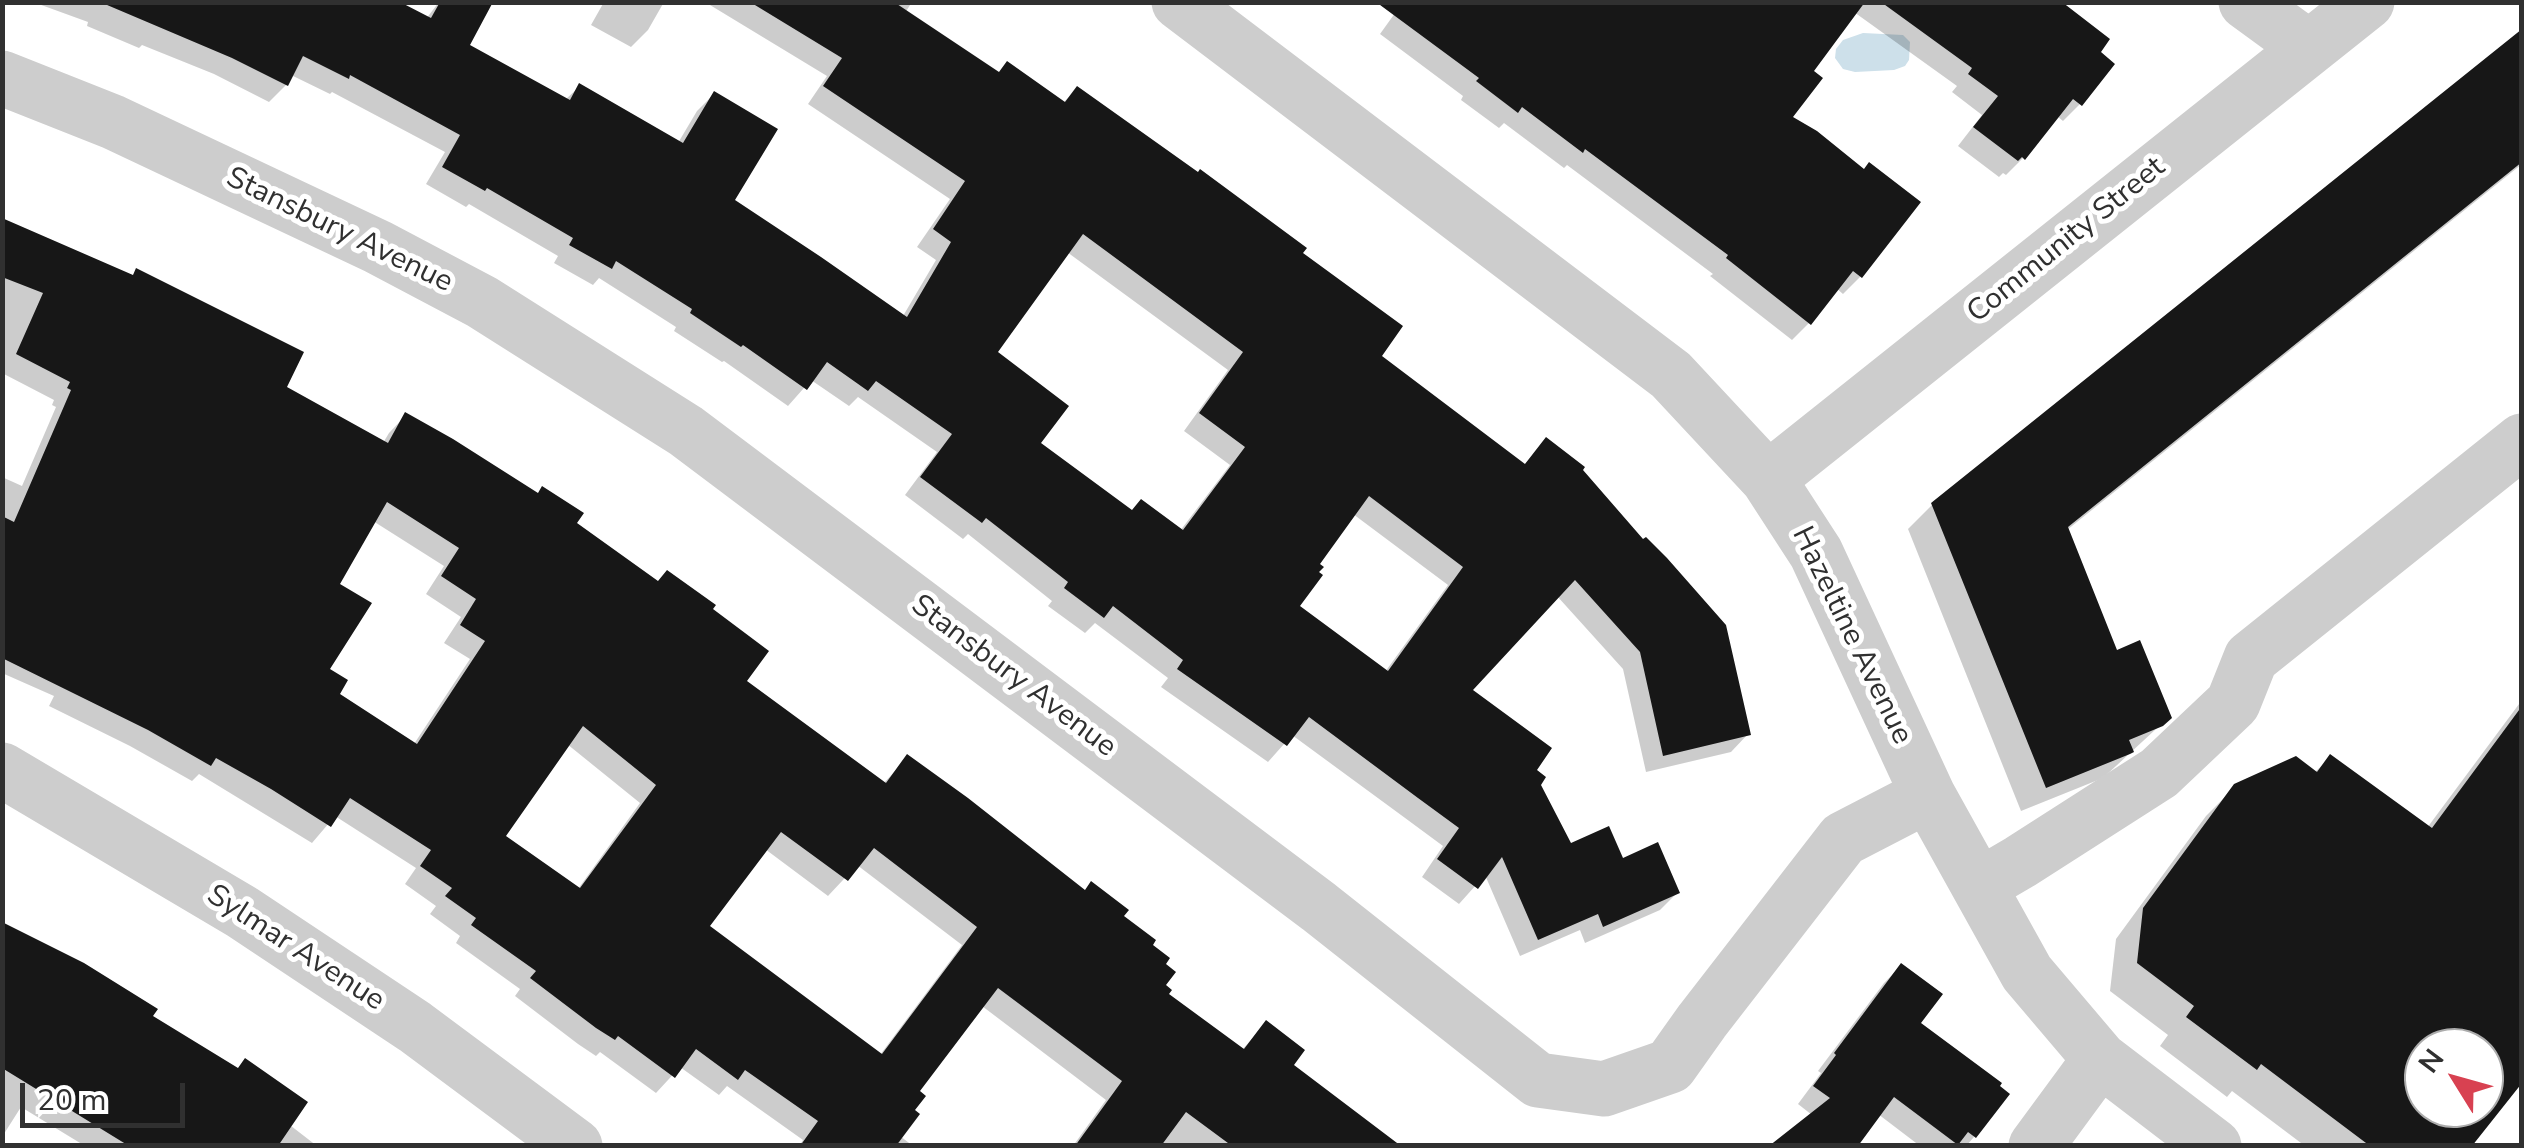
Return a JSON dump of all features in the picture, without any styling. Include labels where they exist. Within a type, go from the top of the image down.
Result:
[{"type":"street","name":"Hazeltine Avenue","points":[[1180,2],[1670,375],[1768,479],[1816,553],[1928,796],[2028,973],[2100,1059],[2214,1146]]},
{"type":"street","points":[[2246,2],[2309,48]]},
{"type":"street","name":"Community Street","points":[[1768,479],[2367,2]]},
{"type":"street","name":"Stansbury Avenue","points":[[2,78],[113,122],[378,247],[482,302],[686,431],[1319,908],[1538,1080],[1604,1089],[1670,1066],[1843,839],[1928,796]]},
{"type":"street","points":[[1978,886],[2158,774],[2233,703],[2251,658],[2522,441]]},
{"type":"street","name":"Sylmar Avenue","points":[[2,770],[242,912],[415,1027],[575,1146]]},
{"type":"street","points":[[2036,1146],[2100,1059]]},
{"type":"water","points":[[1863,33],[1903,35],[1910,42],[1905,66],[1855,72],[1843,69],[1835,58],[1836,49],[1843,40]]},
{"type":"building","points":[[100,2],[400,2],[431,18],[440,2],[493,2],[470,45],[570,100],[579,83],[683,143],[714,91],[778,129],[735,200],[907,317],[951,242],[933,229],[965,181],[823,86],[842,58],[750,2],[894,2],[999,72],[1007,61],[1065,102],[1077,86],[1198,172],[1200,169],[1307,248],[1303,253],[1403,326],[1382,356],[1525,464],[1546,437],[1585,467],[1583,470],[1643,539],[1646,537],[1667,558],[1726,625],[1751,735],[1663,756],[1640,652],[1575,580],[1473,690],[1552,748],[1537,770],[1546,777],[1541,785],[1571,843],[1609,826],[1623,858],[1658,842],[1680,893],[1603,927],[1598,914],[1538,940],[1502,857],[1478,889],[1437,859],[1459,828],[1309,717],[1287,746],[1177,669],[1183,660],[1113,606],[1104,618],[1064,588],[1068,582],[986,518],[982,523],[920,477],[952,434],[876,381],[868,391],[827,362],[807,390],[616,261],[612,269],[569,245],[573,238],[442,167],[460,135],[350,75],[349,79],[303,56],[288,86]],"holes":[[[1083,234],[1243,352],[1199,413],[1245,447],[1183,530],[1141,499],[1132,510],[1041,443],[1069,406],[998,352]],[[1369,496],[1463,567],[1388,671],[1300,606],[1323,575],[1319,572],[1324,567],[1320,564]]]},
{"type":"building","points":[[1376,2],[1865,2],[1814,71],[1823,78],[1793,117],[1864,169],[1869,162],[1921,202],[1862,278],[1853,271],[1811,325],[1726,258],[1728,255],[1585,149],[1583,153],[1522,107],[1518,113],[1476,81],[1479,78]]},
{"type":"building","points":[[1881,2],[2062,2],[2110,39],[2101,52],[2115,64],[2082,106],[2073,99],[2025,160],[2022,157],[2018,161],[1973,127],[1998,96],[1968,74],[1972,68]]},
{"type":"building","points":[[2522,29],[2522,162],[2068,527],[2117,650],[2140,640],[2172,718],[2163,726],[2129,740],[2134,752],[2046,788],[1931,503]]},
{"type":"building","points":[[2,218],[133,275],[136,268],[304,352],[287,387],[388,443],[405,412],[538,493],[542,486],[584,513],[577,523],[658,581],[667,570],[716,605],[713,609],[769,651],[747,681],[886,783],[907,754],[1085,890],[1091,881],[1129,910],[1124,916],[1156,940],[1153,945],[1170,958],[1166,964],[1176,972],[1166,985],[1172,990],[1169,994],[1244,1049],[1266,1020],[1305,1050],[1294,1065],[1401,1146],[1232,1146],[1186,1112],[1161,1146],[1075,1146],[1122,1081],[998,988],[920,1091],[926,1096],[915,1110],[920,1114],[896,1146],[800,1146],[818,1121],[745,1070],[738,1080],[696,1049],[675,1078],[618,1036],[615,1040],[596,1028],[530,978],[536,971],[471,925],[476,918],[445,896],[452,888],[420,866],[431,850],[350,798],[331,827],[216,758],[211,766],[148,730],[2,658],[2,516],[14,522],[71,390],[67,388],[70,382],[16,354],[43,293],[2,277]],"holes":[[[387,502],[459,548],[441,576],[476,599],[460,625],[485,641],[417,744],[340,694],[348,680],[330,669],[372,603],[340,584]],[[583,726],[656,785],[580,888],[506,836]],[[781,832],[848,881],[874,848],[977,927],[882,1054],[710,926]]]},
{"type":"building","points":[[2522,706],[2522,1083],[2504,1106],[2504,1028],[2404,1028],[2404,1128],[2486,1128],[2472,1146],[2370,1146],[2261,1064],[2257,1070],[2186,1017],[2194,1006],[2137,963],[2143,908],[2234,784],[2296,756],[2317,772],[2330,754],[2432,828]]},
{"type":"building","points":[[2,922],[84,963],[158,1009],[153,1016],[238,1068],[245,1058],[308,1102],[278,1146],[129,1146],[2,1068]]},
{"type":"building","points":[[1901,963],[1943,994],[1921,1023],[2002,1083],[2000,1086],[2010,1094],[1976,1138],[1968,1132],[1958,1145],[1894,1097],[1858,1146],[1769,1146],[1830,1098],[1813,1086]]}]
